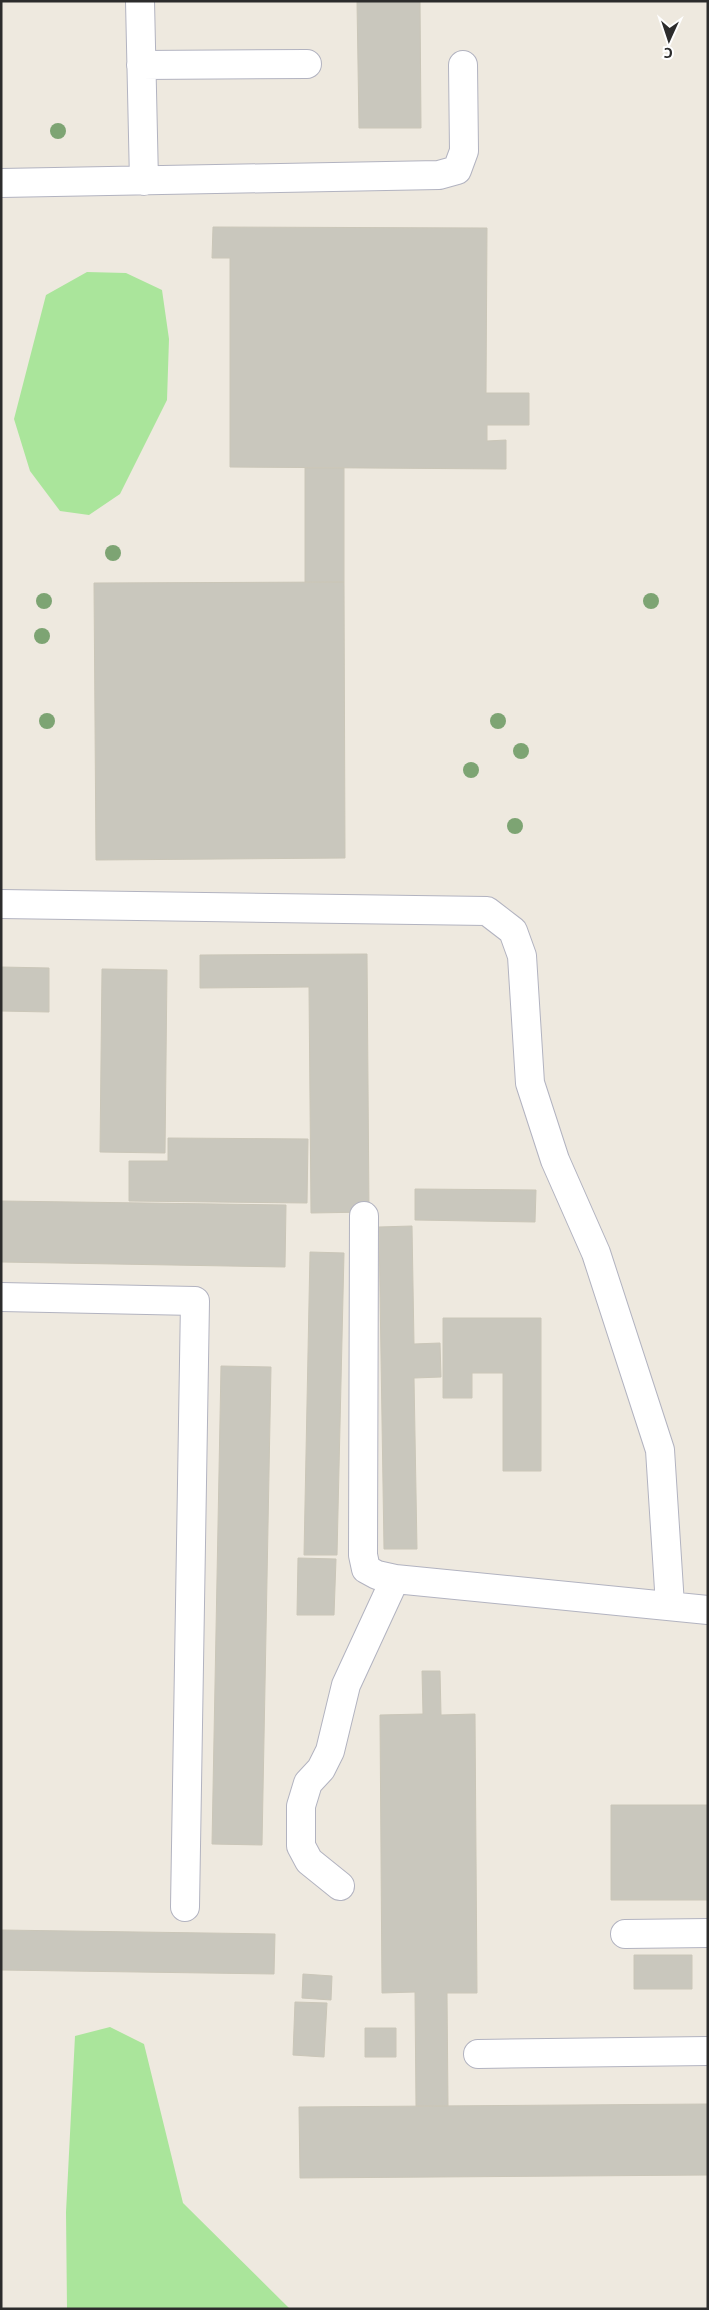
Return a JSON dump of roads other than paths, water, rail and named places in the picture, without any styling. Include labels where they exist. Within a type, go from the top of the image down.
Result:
[{"type":"street","points":[[140,1],[144,180]]},
{"type":"street","points":[[141,65],[308,64]]},
{"type":"street","points":[[1,183],[439,175],[457,170],[464,151],[463,65]]},
{"type":"street","points":[[1,904],[487,911],[513,931],[522,956],[530,1083],[555,1160],[596,1253],[660,1450],[670,1605]]},
{"type":"street","points":[[364,1216],[363,1555],[366,1569],[377,1575],[396,1579],[708,1610]]},
{"type":"street","points":[[1,1297],[195,1301],[185,1906]]},
{"type":"street","points":[[340,1886],[309,1861],[301,1846],[301,1806],[308,1783],[321,1769],[330,1751],[346,1685],[396,1579]]},
{"type":"street","points":[[625,1934],[708,1933]]},
{"type":"street","points":[[478,2054],[708,2052]]}]
